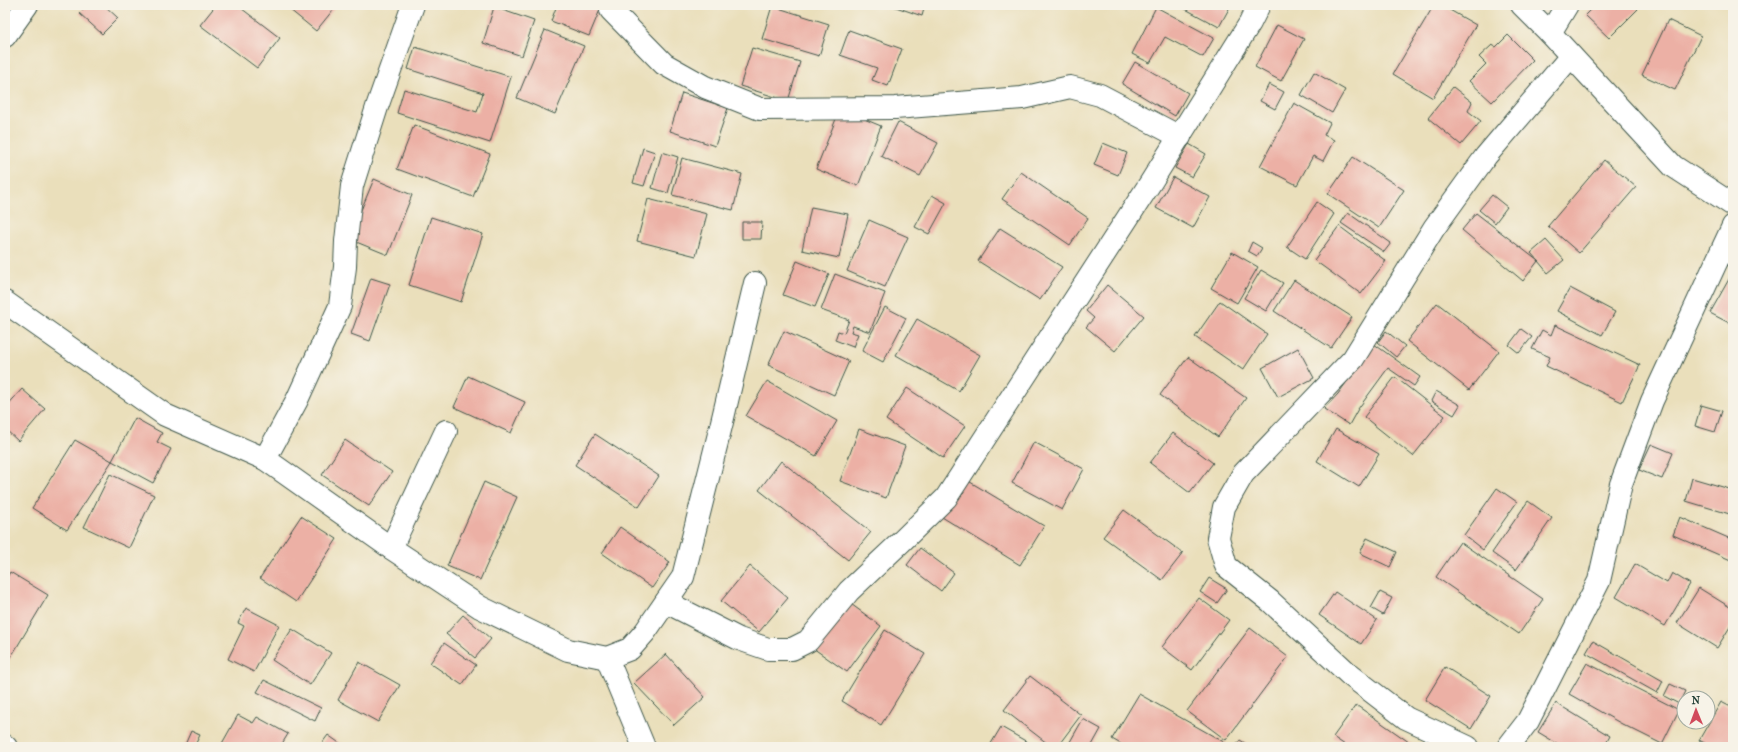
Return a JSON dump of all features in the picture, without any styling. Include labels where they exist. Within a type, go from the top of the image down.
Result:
[{"type":"street","points":[[5,36],[27,5]]},
{"type":"street","points":[[265,459],[297,400],[340,306],[352,186],[377,107],[413,5]]},
{"type":"street","points":[[666,602],[739,639],[768,649],[792,649],[808,640],[848,591],[946,498],[1180,137],[1250,23],[1259,5]]},
{"type":"street","points":[[1522,5],[1550,33],[1673,166],[1733,205]]},
{"type":"street","points":[[1550,33],[1567,5]]},
{"type":"street","points":[[611,10],[664,64],[705,87],[760,109],[895,108],[1022,98],[1070,87],[1100,95],[1180,137]]},
{"type":"street","points":[[1468,747],[1406,718],[1350,675],[1270,601],[1226,566],[1218,538],[1224,507],[1243,474],[1353,359],[1434,228],[1486,156],[1571,56]]},
{"type":"street","points":[[1508,747],[1528,721],[1599,581],[1621,484],[1652,401],[1733,226]]},
{"type":"street","points":[[5,302],[165,415],[265,459],[391,548],[480,606],[568,650],[607,658],[630,649],[645,632],[683,577],[755,283]]},
{"type":"street","points":[[391,548],[446,431]]},
{"type":"street","points":[[607,658],[644,747]]},
{"type":"building","points":[[87,5],[104,5],[118,18],[102,34],[79,13]]},
{"type":"building","points":[[216,5],[237,5],[280,38],[257,68],[200,25]]},
{"type":"building","points":[[284,5],[337,5],[316,31]]},
{"type":"building","points":[[557,5],[602,5],[589,36],[551,21]]},
{"type":"building","points":[[925,5],[922,16],[893,6]]},
{"type":"building","points":[[1178,5],[1231,5],[1219,27]]},
{"type":"building","points":[[1434,5],[1441,5],[1476,25],[1433,98],[1393,74]]},
{"type":"building","points":[[1595,5],[1634,5],[1638,9],[1609,38],[1585,15]]},
{"type":"building","points":[[772,6],[829,24],[819,56],[762,39]]},
{"type":"building","points":[[494,7],[534,21],[522,56],[483,43]]},
{"type":"building","points":[[1156,7],[1214,38],[1203,57],[1165,37],[1150,63],[1132,54]]},
{"type":"building","points":[[1668,20],[1701,36],[1675,90],[1642,75]]},
{"type":"building","points":[[1277,25],[1304,39],[1281,81],[1255,67]]},
{"type":"building","points":[[545,30],[584,46],[555,114],[517,98]]},
{"type":"building","points":[[849,30],[902,49],[888,86],[872,80],[877,68],[840,55]]},
{"type":"building","points":[[1508,35],[1533,60],[1492,102],[1469,81],[1486,64],[1479,57],[1492,45],[1496,47]]},
{"type":"building","points":[[415,47],[511,77],[490,143],[397,113],[404,89],[477,112],[483,93],[408,69]]},
{"type":"building","points":[[752,48],[800,62],[788,101],[740,86]]},
{"type":"building","points":[[1135,62],[1188,93],[1175,116],[1122,84]]},
{"type":"building","points":[[1314,72],[1345,90],[1332,113],[1301,95]]},
{"type":"building","points":[[1269,84],[1284,92],[1275,109],[1260,101]]},
{"type":"building","points":[[1453,87],[1472,102],[1468,111],[1481,121],[1461,145],[1428,118]]},
{"type":"building","points":[[682,93],[728,108],[715,146],[670,131]]},
{"type":"building","points":[[1294,103],[1330,123],[1324,135],[1334,140],[1323,161],[1313,156],[1297,185],[1260,166]]},
{"type":"building","points":[[840,109],[881,126],[858,186],[816,169]]},
{"type":"building","points":[[898,122],[938,143],[920,176],[881,156]]},
{"type":"building","points":[[414,125],[490,154],[473,197],[397,169]]},
{"type":"building","points":[[1103,143],[1127,153],[1118,175],[1094,165]]},
{"type":"building","points":[[1189,144],[1206,154],[1192,177],[1175,168]]},
{"type":"building","points":[[643,148],[655,152],[644,186],[633,183]]},
{"type":"building","points":[[662,152],[678,157],[668,193],[652,188]]},
{"type":"building","points":[[1353,157],[1404,190],[1379,228],[1328,194]]},
{"type":"building","points":[[682,158],[742,174],[733,210],[672,195]]},
{"type":"building","points":[[1604,160],[1636,187],[1579,253],[1548,226]]},
{"type":"building","points":[[1021,172],[1088,218],[1070,245],[1002,199]]},
{"type":"building","points":[[1173,177],[1210,197],[1193,228],[1156,208]]},
{"type":"building","points":[[374,179],[412,195],[388,255],[349,239]]},
{"type":"building","points":[[932,195],[946,203],[929,234],[915,227]]},
{"type":"building","points":[[1492,195],[1507,207],[1495,223],[1479,210]]},
{"type":"building","points":[[648,199],[707,214],[696,256],[637,241]]},
{"type":"building","points":[[1317,202],[1334,214],[1305,259],[1287,247]]},
{"type":"building","points":[[811,207],[848,214],[839,258],[802,250]]},
{"type":"building","points":[[1348,213],[1391,243],[1384,252],[1341,223]]},
{"type":"building","points":[[1476,213],[1538,261],[1523,281],[1462,230]]},
{"type":"building","points":[[431,217],[483,234],[461,302],[409,285]]},
{"type":"building","points":[[869,220],[908,237],[885,287],[847,271]]},
{"type":"building","points":[[742,222],[762,222],[761,239],[742,239]]},
{"type":"building","points":[[1339,226],[1386,261],[1361,294],[1314,260]]},
{"type":"building","points":[[1000,228],[1062,267],[1040,300],[978,261]]},
{"type":"building","points":[[1546,240],[1564,260],[1548,273],[1531,253]]},
{"type":"building","points":[[1252,242],[1262,248],[1257,256],[1248,251]]},
{"type":"building","points":[[1232,252],[1258,267],[1237,303],[1211,288]]},
{"type":"building","points":[[797,261],[829,274],[815,307],[783,295]]},
{"type":"building","points":[[1261,270],[1283,283],[1266,311],[1244,298]]},
{"type":"building","points":[[1733,272],[1733,325],[1710,313]]},
{"type":"building","points":[[835,274],[885,293],[870,332],[853,326],[851,332],[858,334],[853,347],[835,340],[838,331],[844,333],[849,320],[821,310]]},
{"type":"building","points":[[371,278],[390,284],[370,341],[351,334]]},
{"type":"building","points":[[1294,280],[1352,317],[1331,348],[1274,311]]},
{"type":"building","points":[[1107,285],[1144,316],[1115,351],[1086,327],[1094,318],[1086,311]]},
{"type":"building","points":[[1570,288],[1615,312],[1602,335],[1557,311]]},
{"type":"building","points":[[1220,301],[1267,334],[1243,370],[1195,337]]},
{"type":"building","points":[[1437,303],[1499,351],[1469,390],[1407,341]]},
{"type":"building","points":[[885,307],[906,318],[883,362],[862,351]]},
{"type":"building","points":[[917,319],[980,355],[959,391],[896,355]]},
{"type":"building","points":[[1555,325],[1640,365],[1622,402],[1546,366],[1550,357],[1532,349],[1542,330],[1551,335]]},
{"type":"building","points":[[1521,329],[1532,337],[1519,353],[1509,345]]},
{"type":"building","points":[[784,331],[849,361],[834,395],[768,365]]},
{"type":"building","points":[[1386,331],[1405,346],[1396,357],[1378,342]]},
{"type":"building","points":[[1374,344],[1420,377],[1414,386],[1388,368],[1358,409],[1349,425],[1324,409],[1338,394]]},
{"type":"building","points":[[1298,348],[1314,378],[1278,397],[1262,368]]},
{"type":"building","points":[[1188,357],[1246,398],[1218,437],[1160,395]]},
{"type":"building","points":[[468,376],[525,402],[511,433],[454,407]]},
{"type":"building","points":[[1395,377],[1445,416],[1413,456],[1364,417]]},
{"type":"building","points":[[767,381],[837,421],[816,456],[746,416]]},
{"type":"building","points":[[907,388],[965,426],[943,458],[886,420]]},
{"type":"building","points":[[22,389],[45,409],[18,441],[5,429],[5,408]]},
{"type":"building","points":[[1436,391],[1460,405],[1454,415],[1431,401]]},
{"type":"building","points":[[1701,405],[1722,411],[1715,432],[1695,426]]},
{"type":"building","points":[[135,418],[162,433],[157,442],[171,449],[153,483],[112,461]]},
{"type":"building","points":[[859,429],[905,446],[886,498],[840,481]]},
{"type":"building","points":[[1336,429],[1379,454],[1359,487],[1317,461]]},
{"type":"building","points":[[1173,433],[1213,463],[1190,493],[1150,463]]},
{"type":"building","points":[[595,434],[659,476],[639,507],[575,465]]},
{"type":"building","points":[[75,440],[112,461],[67,530],[32,508]]},
{"type":"building","points":[[345,440],[392,472],[369,506],[322,475]]},
{"type":"building","points":[[1034,442],[1084,469],[1062,510],[1012,483]]},
{"type":"building","points":[[1651,444],[1673,453],[1662,479],[1639,470]]},
{"type":"building","points":[[781,461],[871,532],[848,560],[759,490]]},
{"type":"building","points":[[110,474],[154,495],[129,548],[84,527]]},
{"type":"building","points":[[960,476],[1044,526],[1020,565],[937,514]]},
{"type":"building","points":[[1692,478],[1733,490],[1733,515],[1686,501]]},
{"type":"building","points":[[484,482],[517,497],[480,580],[447,566]]},
{"type":"building","points":[[1497,488],[1517,502],[1483,550],[1464,535]]},
{"type":"building","points":[[1528,501],[1552,518],[1516,570],[1492,553]]},
{"type":"building","points":[[1124,510],[1183,553],[1162,580],[1103,537]]},
{"type":"building","points":[[301,516],[337,539],[296,602],[260,578]]},
{"type":"building","points":[[1680,517],[1733,540],[1733,561],[1673,535]]},
{"type":"building","points":[[620,527],[670,562],[652,588],[602,553]]},
{"type":"building","points":[[1367,538],[1397,552],[1390,567],[1360,553]]},
{"type":"building","points":[[1460,542],[1543,599],[1519,634],[1436,577]]},
{"type":"building","points":[[920,548],[954,573],[941,591],[907,565]]},
{"type":"building","points":[[1635,564],[1667,583],[1672,573],[1690,584],[1665,626],[1616,597]]},
{"type":"building","points":[[750,566],[788,598],[759,632],[721,601]]},
{"type":"building","points":[[10,572],[48,595],[5,667],[5,581]]},
{"type":"building","points":[[1209,578],[1227,589],[1217,603],[1200,592]]},
{"type":"building","points":[[1699,588],[1733,609],[1733,622],[1717,648],[1677,623]]},
{"type":"building","points":[[1335,592],[1377,620],[1361,644],[1319,615]]},
{"type":"building","points":[[1380,592],[1392,598],[1383,615],[1371,608]]},
{"type":"building","points":[[1199,598],[1229,620],[1192,670],[1162,647]]},
{"type":"building","points":[[844,599],[881,626],[847,672],[810,646]]},
{"type":"building","points":[[246,608],[279,625],[254,672],[228,659],[244,626],[238,623]]},
{"type":"building","points":[[463,615],[491,639],[475,658],[446,634]]},
{"type":"building","points":[[1250,628],[1288,657],[1226,740],[1187,711]]},
{"type":"building","points":[[292,629],[331,653],[310,685],[272,660]]},
{"type":"building","points":[[885,630],[925,654],[881,725],[842,701]]},
{"type":"building","points":[[1593,641],[1663,681],[1657,693],[1586,653]]},
{"type":"building","points":[[444,643],[476,665],[462,685],[430,663]]},
{"type":"building","points":[[666,654],[705,697],[674,725],[634,683]]},
{"type":"building","points":[[359,662],[400,685],[378,722],[338,700]]},
{"type":"building","points":[[1587,663],[1676,708],[1676,716],[1662,744],[1622,724],[1569,694]]},
{"type":"building","points":[[1445,667],[1491,696],[1471,729],[1425,700]]},
{"type":"building","points":[[1030,676],[1081,715],[1057,747],[1052,747],[1004,710]]},
{"type":"building","points":[[264,680],[321,708],[315,721],[257,692]]},
{"type":"building","points":[[1670,684],[1683,690],[1676,690],[1676,702],[1664,696]]},
{"type":"building","points":[[1139,694],[1229,745],[1228,747],[1126,747],[1112,739]]},
{"type":"building","points":[[1721,702],[1733,708],[1733,747],[1712,747],[1699,740],[1705,730],[1716,730],[1716,711]]},
{"type":"building","points":[[1556,703],[1610,736],[1604,747],[1563,747],[1538,732]]},
{"type":"building","points":[[1356,705],[1416,747],[1348,747],[1333,737]]},
{"type":"building","points":[[238,715],[253,723],[257,717],[288,734],[280,747],[220,747]]},
{"type":"building","points":[[1083,719],[1101,729],[1091,747],[1067,747]]},
{"type":"building","points":[[1001,727],[1036,747],[989,747]]},
{"type":"building","points":[[191,731],[200,735],[194,747],[184,747]]},
{"type":"building","points":[[328,735],[345,747],[319,747]]},
{"type":"building","points":[[1240,740],[1251,747],[1235,747]]}]
